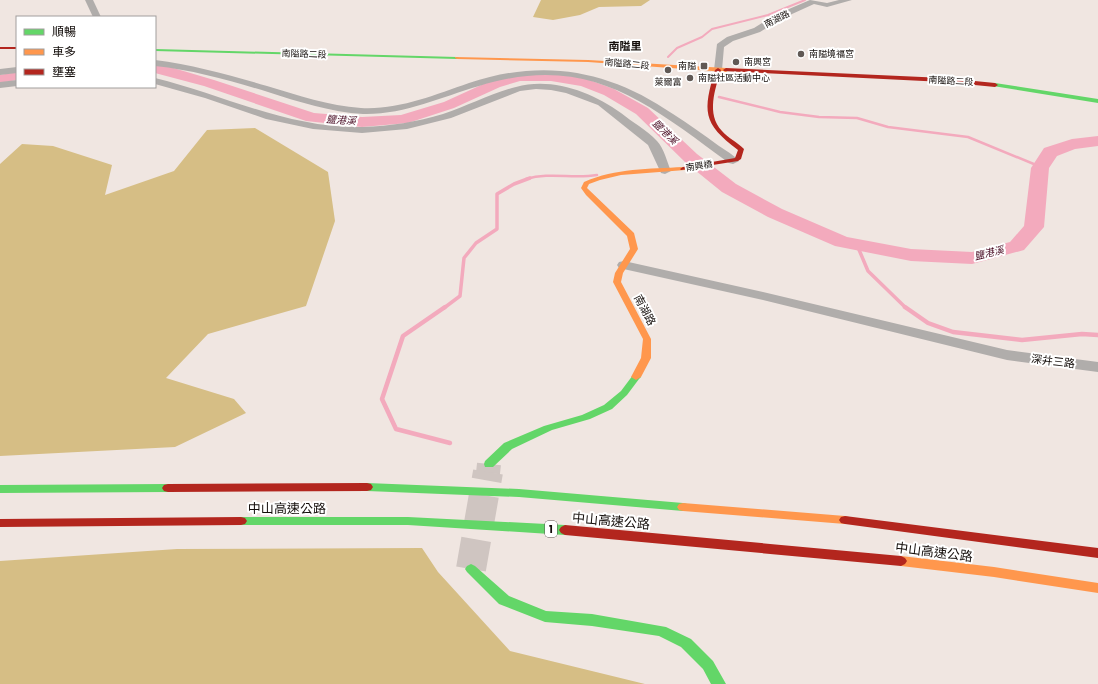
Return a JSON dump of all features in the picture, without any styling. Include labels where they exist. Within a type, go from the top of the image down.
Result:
[{"type":"main road","points":[[0,48],[16,48]]},
{"type":"main road","name":"南隘路二段","points":[[156,50],[588,62],[718,70],[978,82],[1098,101]]},
{"type":"main road","name":"南湖路","points":[[718,70],[709,104],[715,127],[741,149],[738,160],[733,161]]},
{"type":"main road","name":"南興橋","points":[[665,171],[733,161]]},
{"type":"main road","name":"南湖路","points":[[489,464],[508,446],[548,428],[586,417],[608,407],[624,393],[639,374],[646,358],[647,339],[617,282],[619,273],[634,249],[631,235],[588,194],[584,188],[586,183],[592,178],[665,171]]},
{"type":"main road","name":"中山高速公路","points":[[0,489],[380,487],[519,493],[856,521],[1098,553]]},
{"type":"main road","name":"中山高速公路","points":[[0,523],[156,521],[408,521],[589,531],[861,556],[994,572],[1098,588]]},
{"type":"main road","points":[[471,569],[504,600],[545,616],[592,620],[661,631],[686,643],[708,664],[719,684]]},
{"type":"street","points":[[89,0],[97,16]]},
{"type":"street","name":"南湖路","points":[[718,70],[720,46],[730,39],[757,30],[778,17],[813,2],[827,5],[848,0]]},
{"type":"street","points":[[156,63],[196,69],[321,105],[350,110],[389,110],[413,105],[492,78],[516,73],[537,72],[576,75],[596,79],[643,99],[733,161]]},
{"type":"street","points":[[0,72],[16,70]]},
{"type":"street","points":[[156,81],[208,96],[266,116],[313,126],[362,130],[407,126],[447,116],[518,89],[536,86],[552,87],[569,91],[601,103],[653,142],[665,171]]},
{"type":"street","points":[[0,85],[16,83]]},
{"type":"street","name":"深井三路","points":[[624,265],[763,296],[1008,355],[1098,367]]},
{"type":"shaded area","points":[[541,0],[650,0],[641,6],[599,7],[580,15],[553,20],[533,17]]},
{"type":"shaded area","points":[[255,128],[328,172],[335,221],[306,306],[208,334],[166,378],[234,399],[246,413],[175,447],[0,456],[0,164],[22,144],[53,146],[112,165],[105,195],[174,171],[207,130]]},
{"type":"shaded area","points":[[422,548],[438,572],[510,651],[645,684],[0,684],[0,561],[177,549]]},
{"type":"waterway","points":[[668,57],[677,48],[702,37],[712,29],[768,15],[805,0]]},
{"type":"waterway","name":"鹽港溪","points":[[156,69],[165,70],[209,83],[312,118],[362,122],[402,120],[449,105],[495,84],[519,77],[551,77],[584,82],[609,92],[642,111],[691,158],[729,188],[775,213],[842,242],[911,255],[972,258],[1017,246],[1034,227],[1040,168],[1050,152],[1072,144],[1098,141]]},
{"type":"waterway","name":"鹽港溪","points":[[0,79],[16,76]]},
{"type":"waterway","points":[[719,97],[780,112],[819,117],[857,118],[888,127],[968,137],[1041,167]]},
{"type":"waterway","points":[[529,178],[544,176],[597,175]]},
{"type":"waterway","points":[[444,308],[460,296],[464,258],[476,243],[497,229],[497,194],[514,184],[529,178]]},
{"type":"waterway","points":[[857,245],[868,271],[906,308]]},
{"type":"waterway","points":[[445,307],[403,336],[382,399],[396,429],[450,443]]},
{"type":"waterway","points":[[905,307],[928,323],[953,332],[1022,340],[1082,334],[1098,335]]},
{"type":"tunnel","points":[[488,473],[489,464]]},
{"type":"tunnel","points":[[471,569],[488,472]]},
{"type":"traffic: fast","points":[[156,50],[457,58]]},
{"type":"traffic: fast","points":[[995,85],[1098,101]]},
{"type":"traffic: fast","points":[[489,464],[508,446],[548,428],[586,417],[608,407],[624,393],[636,377]]},
{"type":"traffic: fast","points":[[367,487],[519,493],[683,507]]},
{"type":"traffic: fast","points":[[0,489],[168,488]]},
{"type":"traffic: fast","points":[[241,521],[408,521],[565,530]]},
{"type":"traffic: fast","points":[[471,569],[504,600],[545,616],[592,620],[661,631],[686,643],[708,665],[719,684]]},
{"type":"traffic: slow","points":[[457,58],[588,61],[726,70]]},
{"type":"traffic: slow","points":[[636,377],[646,358],[647,339],[617,282],[619,273],[634,249],[631,235],[588,194],[584,188],[586,183],[609,175],[683,169]]},
{"type":"traffic: slow","points":[[683,507],[845,520]]},
{"type":"traffic: slow","points":[[901,561],[994,572],[1098,588]]},
{"type":"traffic: jam","points":[[0,48],[16,48]]},
{"type":"traffic: jam","points":[[683,169],[738,159],[741,149],[719,132],[711,115],[711,100],[718,70]]},
{"type":"traffic: jam","points":[[726,70],[944,80],[995,85]]},
{"type":"traffic: jam","points":[[168,488],[367,487]]},
{"type":"traffic: jam","points":[[845,520],[1098,553]]},
{"type":"traffic: jam","points":[[0,523],[241,521]]},
{"type":"traffic: jam","points":[[565,530],[901,561]]},
{"type":"place","name":"南隘境福宮","points":[[801,54]]},
{"type":"place","name":"南興宮","points":[[736,62]]},
{"type":"place","name":"南隘","points":[[704,66]]},
{"type":"place","name":"萊爾富","points":[[668,70]]},
{"type":"place","name":"南隘社區活動中心","points":[[690,78]]},
{"type":"district","name":"南隘里","points":[[625,46]]}]
